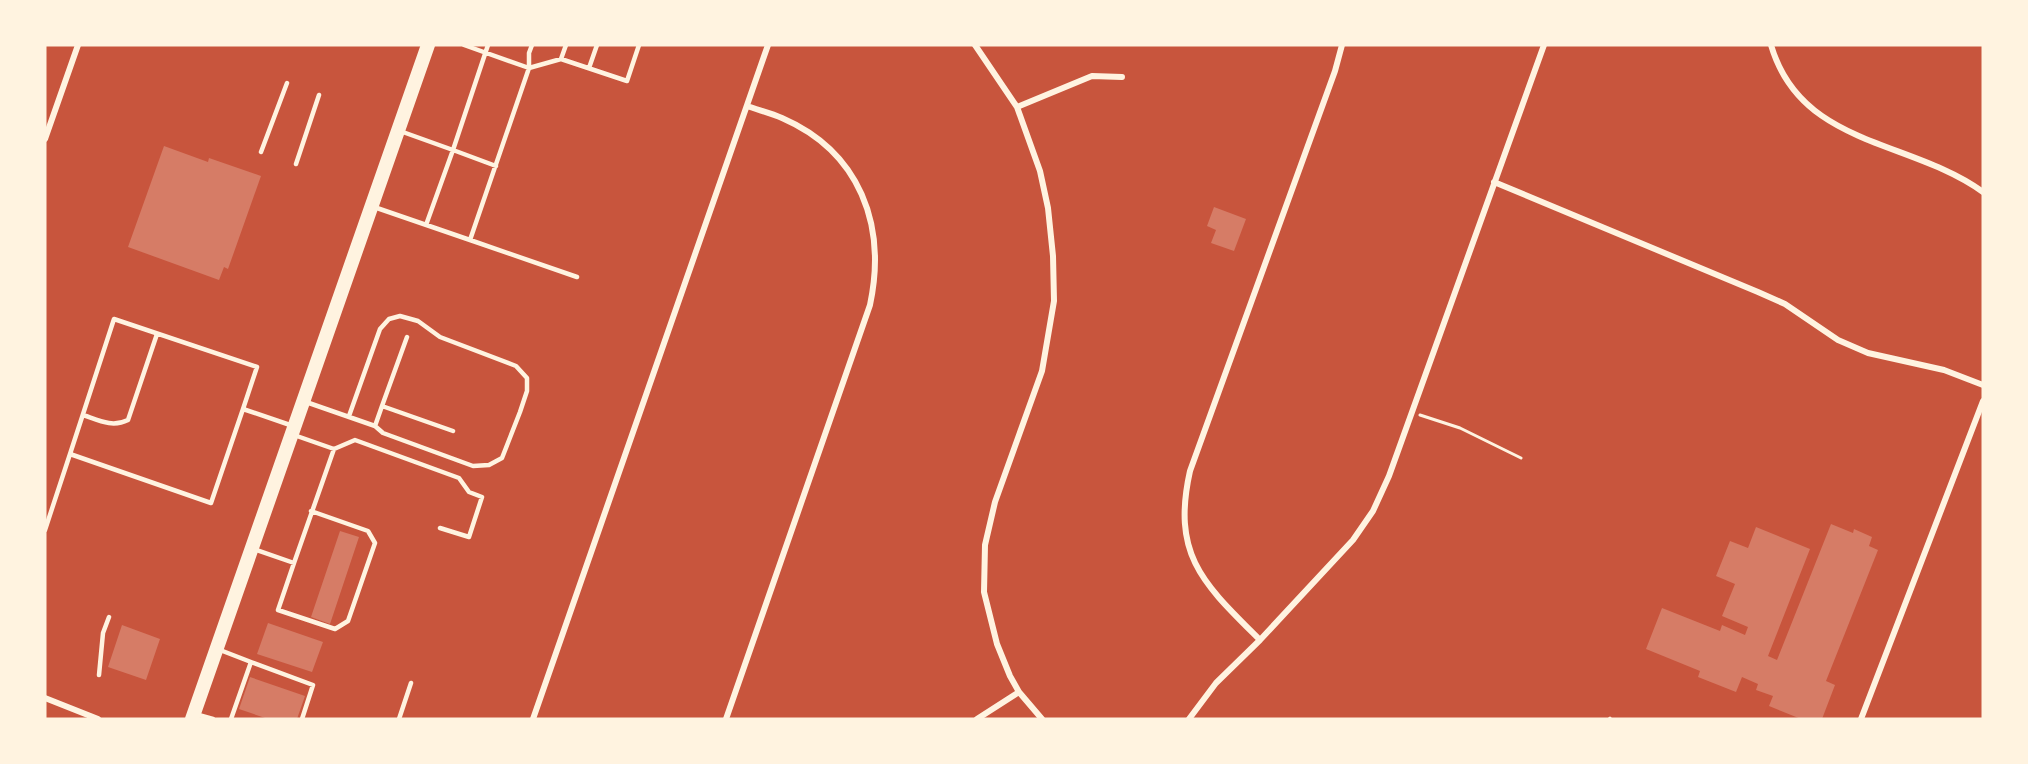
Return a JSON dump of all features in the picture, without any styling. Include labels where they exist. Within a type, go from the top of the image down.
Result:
[{"type":"main road","points":[[193,716],[428,45]]},
{"type":"street","points":[[46,136],[78,45]]},
{"type":"street","points":[[533,719],[768,45]]},
{"type":"street","points":[[975,45],[1017,107],[1040,171],[1048,208],[1053,256],[1054,301],[1042,371],[995,501],[985,545],[984,592],[997,644],[1019,692],[1042,719]]},
{"type":"street","points":[[1260,640],[1214,594],[1191,556],[1186,536],[1185,495],[1190,471],[1331,82],[1342,45]]},
{"type":"street","points":[[1189,719],[1216,683],[1260,640],[1353,540],[1373,511],[1389,476],[1544,45]]},
{"type":"street","points":[[1771,45],[1782,73],[1795,92],[1807,106],[1823,118],[1845,130],[1950,173],[1973,184],[1983,192]]},
{"type":"street","points":[[1017,107],[1092,76],[1122,77]]},
{"type":"street","points":[[726,719],[870,305],[875,281],[876,259],[873,231],[866,205],[842,162],[824,144],[802,129],[782,118],[747,106]]},
{"type":"street","points":[[1494,182],[1785,304],[1838,340],[1868,353],[1944,370],[1983,385]]},
{"type":"street","points":[[1861,719],[1983,401]]},
{"type":"street","points":[[977,719],[1019,692]]},
{"type":"street","points":[[45,698],[98,719]]},
{"type":"lane","points":[[464,45],[530,68],[561,59],[627,81],[639,45]]},
{"type":"lane","points":[[426,225],[488,45]]},
{"type":"lane","points":[[470,240],[530,68],[529,53],[532,45]]},
{"type":"lane","points":[[561,59],[566,45]]},
{"type":"lane","points":[[589,68],[597,45]]},
{"type":"lane","points":[[261,152],[287,83]]},
{"type":"lane","points":[[296,164],[319,95]]},
{"type":"lane","points":[[398,130],[496,166]]},
{"type":"lane","points":[[371,207],[577,277]]},
{"type":"lane","points":[[304,401],[375,426],[383,433],[472,466],[489,465],[502,458],[527,392],[527,378],[516,366],[441,337],[418,321],[400,316],[389,319],[380,329],[349,416]]},
{"type":"lane","points":[[45,530],[114,320],[257,367],[211,503],[70,454]]},
{"type":"lane","points":[[82,415],[109,424],[120,424],[128,420],[157,334]]},
{"type":"lane","points":[[375,426],[407,337]]},
{"type":"lane","points":[[382,406],[453,431]]},
{"type":"lane","points":[[243,409],[334,449]]},
{"type":"lane","points":[[311,511],[368,531],[375,543],[348,621],[335,629],[278,610],[311,511],[334,449],[355,440],[459,478],[469,492],[482,497],[469,537],[440,528]]},
{"type":"lane","points":[[252,549],[294,563]]},
{"type":"lane","points":[[99,675],[103,633],[109,617]]},
{"type":"lane","points":[[217,649],[313,685],[302,719]]},
{"type":"lane","points":[[231,719],[251,662]]},
{"type":"lane","points":[[399,719],[411,683]]},
{"type":"lane","points":[[193,716],[213,719]]},
{"type":"path","points":[[1412,412],[1460,429],[1521,458]]},
{"type":"building","points":[[164,146],[208,162],[209,158],[261,176],[228,269],[224,267],[219,280],[128,247]]},
{"type":"building","points":[[1214,207],[1246,219],[1234,251],[1211,243],[1216,230],[1207,226]]},
{"type":"building","points":[[1831,524],[1853,533],[1854,529],[1872,537],[1869,546],[1878,550],[1826,681],[1835,685],[1822,719],[1801,719],[1769,706],[1773,696],[1756,690],[1758,684],[1742,677],[1736,692],[1698,677],[1700,671],[1646,649],[1662,608],[1720,631],[1722,625],[1745,635],[1748,627],[1722,616],[1735,584],[1716,576],[1730,541],[1748,548],[1756,527],[1810,549],[1768,656],[1777,660]]},
{"type":"building","points":[[340,531],[359,537],[330,624],[311,617]]},
{"type":"building","points":[[268,623],[323,642],[312,672],[257,654]]},
{"type":"building","points":[[122,625],[160,639],[146,680],[108,667]]},
{"type":"building","points":[[250,677],[305,696],[297,719],[268,719],[239,709]]}]
